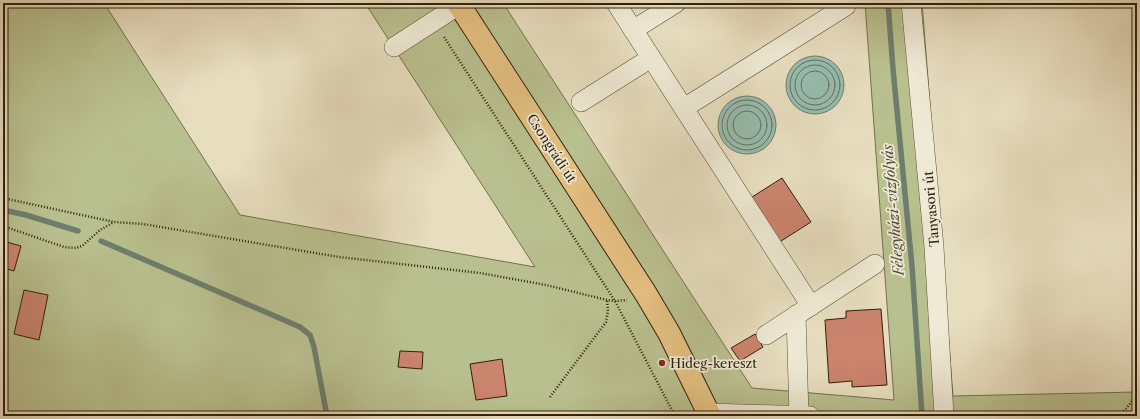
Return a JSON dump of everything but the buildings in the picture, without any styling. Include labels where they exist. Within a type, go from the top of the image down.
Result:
[{"type":"main road","name":"Csongrádi út","points":[[460,4],[646,294],[669,333],[710,415]]},
{"type":"street","points":[[616,3],[684,108],[804,311],[799,416]]},
{"type":"street","points":[[633,30],[676,3]]},
{"type":"street","name":"Tanyasori út","points":[[911,3],[934,247],[944,416]]},
{"type":"street","points":[[394,47],[460,4]]},
{"type":"street","points":[[684,108],[846,6]]},
{"type":"street","points":[[581,102],[651,58]]},
{"type":"street","points":[[766,335],[875,264]]},
{"type":"street","points":[[710,415],[810,416]]},
{"type":"path","points":[[434,21],[615,301],[675,416]]},
{"type":"path","points":[[3,198],[114,222],[150,225],[339,257],[480,273],[546,285],[607,300],[629,300],[646,294]]},
{"type":"path","points":[[3,226],[64,247],[76,248],[82,246],[100,230],[114,222]]},
{"type":"path","points":[[550,397],[606,322],[608,311],[607,300]]},
{"type":"path","points":[[1120,416],[1137,395]]},
{"type":"green space","points":[[3,3],[104,3],[240,215],[535,267],[365,3],[503,3],[752,388],[894,400],[865,3],[922,3],[953,396],[1137,392],[1137,416],[3,416]]},
{"type":"water","points":[[815,56],[826,58],[839,69],[842,74],[844,85],[842,96],[831,109],[826,112],[815,114],[804,112],[791,101],[788,96],[786,85],[788,74],[799,61],[804,58]]},
{"type":"water","points":[[747,96],[758,98],[771,109],[774,114],[776,125],[774,136],[763,149],[758,152],[747,154],[736,152],[723,141],[720,136],[718,125],[720,114],[731,101],[736,98]]},
{"type":"waterway","name":"Félegyházi-vízfolyás","points":[[888,3],[912,266],[922,416]]},
{"type":"waterway","points":[[3,210],[26,215],[78,231]]},
{"type":"waterway","points":[[101,241],[300,327],[310,335],[314,347],[327,416]]},
{"type":"place","name":"Hideg-kereszt","points":[[662,363]]}]
